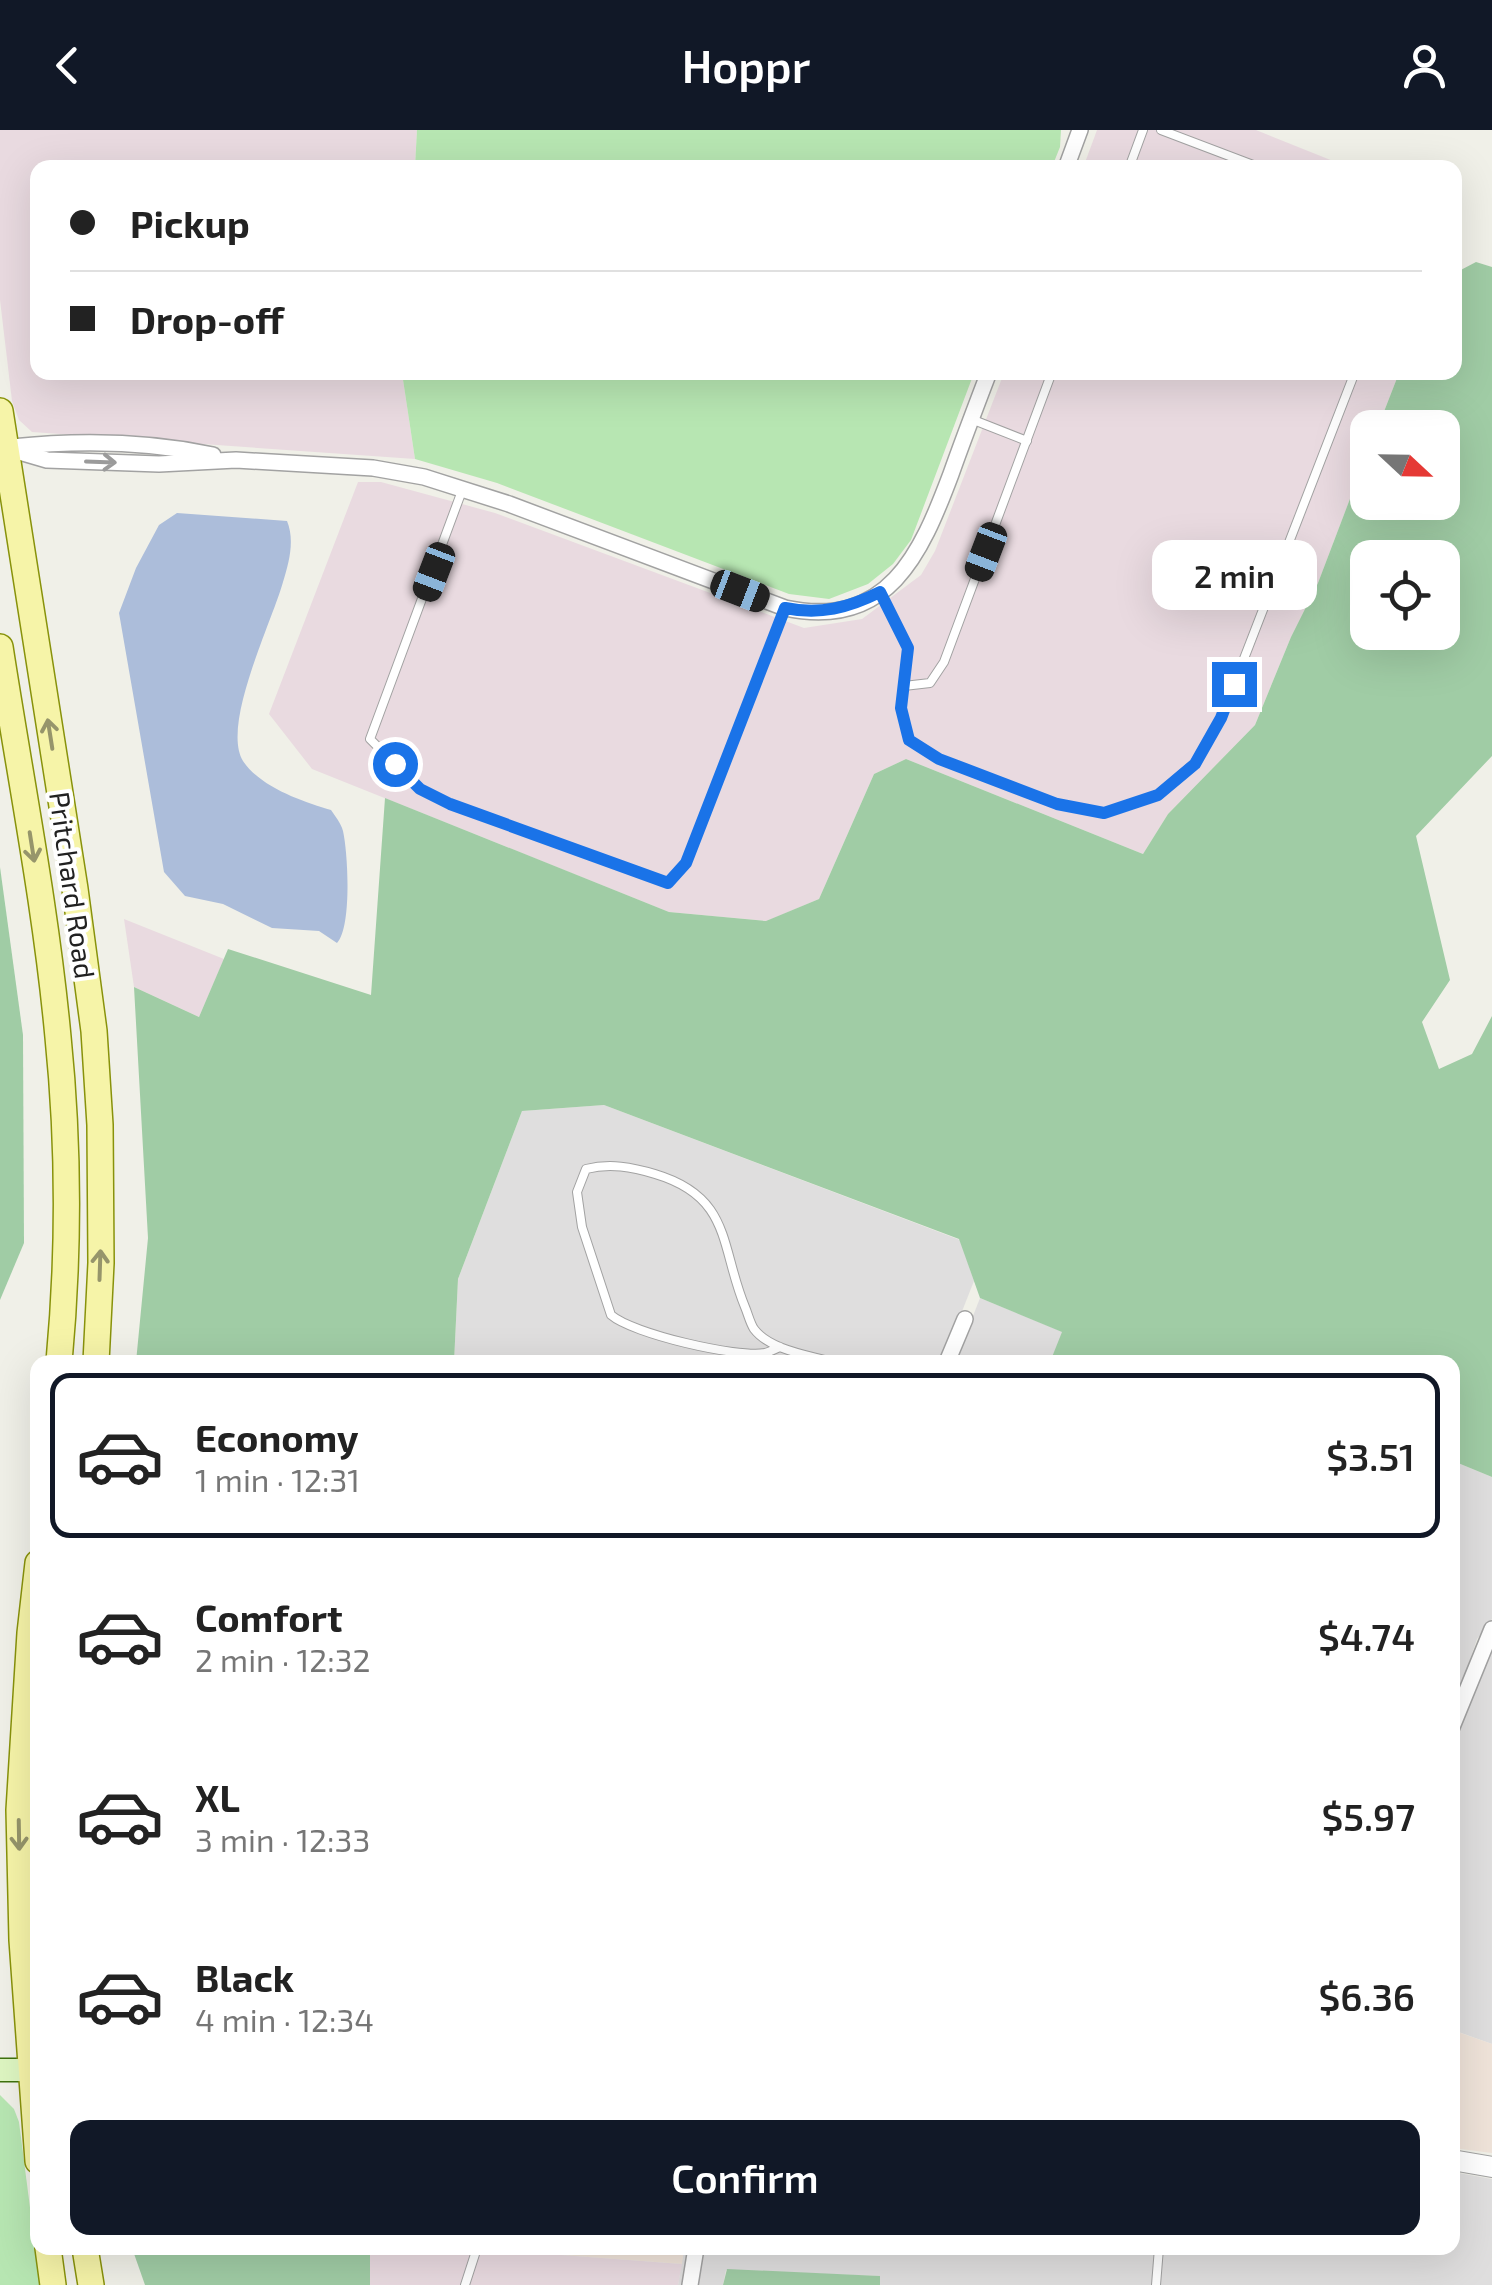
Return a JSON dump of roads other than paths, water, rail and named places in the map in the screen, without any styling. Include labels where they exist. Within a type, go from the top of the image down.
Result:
[{"type":"main road","name":"Pritchard Road","points":[[0,412],[94,1030],[101,1264],[96,1355]]},
{"type":"main road","name":"Pritchard Road","points":[[0,647],[58,1035],[65,1129],[66,1258],[59,1355]]},
{"type":"main road","points":[[30,1634],[19,1810],[22,1940],[30,2027]]},
{"type":"main road","points":[[0,2070],[30,2070]]},
{"type":"main road","points":[[49,2255],[53,2285]]},
{"type":"main road","points":[[86,2255],[91,2285]]},
{"type":"street","points":[[1069,160],[1080,130]]},
{"type":"street","points":[[3,447],[47,460],[159,464],[236,460],[373,468],[464,488],[785,608],[830,611],[856,605],[880,592],[898,578],[922,544],[986,380]]},
{"type":"street","points":[[950,1355],[966,1319]]},
{"type":"street","points":[[1460,1707],[1492,1629]]},
{"type":"street","points":[[1460,2161],[1492,2167]]},
{"type":"street","points":[[690,2285],[695,2255]]},
{"type":"lane","points":[[1132,160],[1143,130]]},
{"type":"lane","points":[[1161,130],[1240,160]]},
{"type":"lane","points":[[904,686],[930,683],[944,662],[1049,380]]},
{"type":"lane","points":[[880,592],[908,648],[901,708],[909,740],[939,759],[1057,804],[1104,813],[1158,795],[1195,764],[1221,718],[1351,380]]},
{"type":"lane","points":[[971,419],[1027,441]]},
{"type":"lane","points":[[464,488],[370,740],[420,789],[450,804],[668,883],[686,863],[785,608]]},
{"type":"lane","points":[[780,1347],[764,1353],[672,1341],[620,1324],[611,1316],[582,1227],[577,1192],[586,1169],[603,1164],[632,1167],[691,1187],[717,1220],[731,1256],[738,1290],[755,1330],[780,1347],[808,1355]]},
{"type":"lane","points":[[465,2285],[474,2255]]},
{"type":"lane","points":[[1156,2285],[1158,2255]]},
{"type":"water","points":[[177,513],[287,521],[291,536],[289,559],[243,699],[238,745],[243,761],[260,779],[295,798],[331,810],[341,825],[348,889],[345,922],[337,943],[319,931],[272,928],[223,904],[185,896],[164,872],[119,613],[136,568],[159,525]]}]
